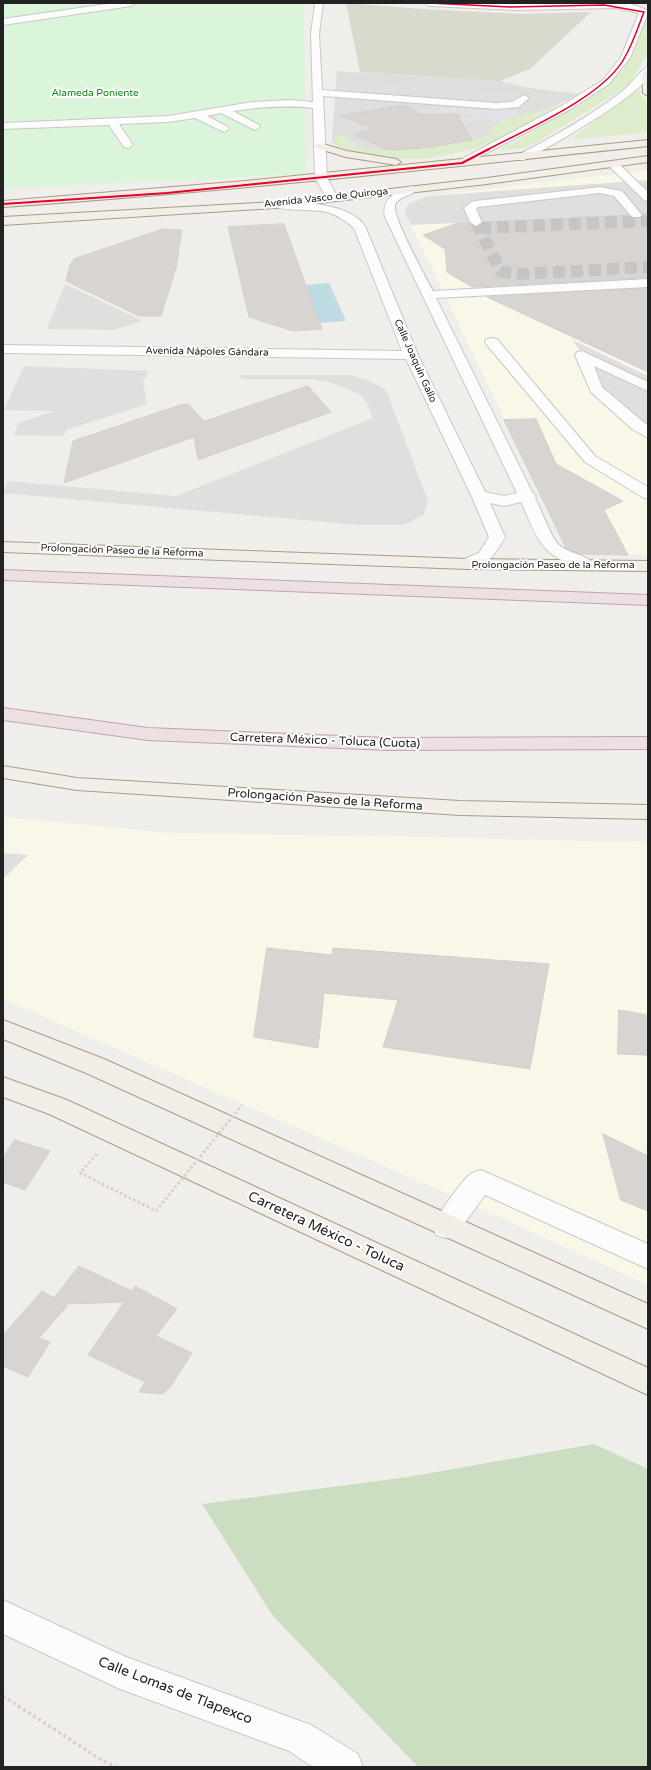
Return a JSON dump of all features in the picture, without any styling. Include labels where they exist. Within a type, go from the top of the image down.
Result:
[{"type":"highway","points":[[3,575],[458,594],[648,600]]},
{"type":"highway","name":"Carretera México - Toluca (Cuota)","points":[[3,714],[148,734],[387,744],[648,743]]},
{"type":"main road","points":[[647,71],[648,93]]},
{"type":"main road","name":"Avenida Vasco de Quiroga","points":[[3,204],[167,193],[447,164],[520,158],[648,143]]},
{"type":"main road","points":[[320,146],[346,154],[390,162],[447,164]]},
{"type":"main road","points":[[412,189],[470,174],[520,158]]},
{"type":"main road","name":"Avenida Vasco de Quiroga","points":[[3,221],[275,205],[648,160]]},
{"type":"main road","name":"Prolongación Paseo de la Reforma","points":[[3,547],[468,564],[648,566]]},
{"type":"main road","name":"Prolongación Paseo de la Reforma","points":[[3,772],[77,784],[460,808],[648,812]]},
{"type":"main road","points":[[3,1029],[95,1066],[446,1227],[648,1317]]},
{"type":"main road","name":"Carretera México - Toluca","points":[[3,1087],[66,1110],[648,1382]]},
{"type":"street","points":[[73,3],[85,10]]},
{"type":"street","points":[[3,16],[13,20],[131,3]]},
{"type":"street","points":[[318,3],[315,34],[322,178],[332,198]]},
{"type":"street","points":[[429,3],[518,7],[648,4]]},
{"type":"street","points":[[577,6],[588,3]]},
{"type":"street","points":[[462,163],[567,108],[606,82],[625,58],[644,12],[634,8],[613,5]]},
{"type":"street","points":[[520,158],[548,144],[632,88],[647,71]]},
{"type":"street","points":[[386,89],[524,98],[515,105],[496,106],[318,92],[386,89]]},
{"type":"street","points":[[3,126],[168,119],[252,105],[291,103],[318,106]]},
{"type":"street","points":[[223,110],[255,127]]},
{"type":"street","points":[[198,114],[224,129]]},
{"type":"street","points":[[168,119],[184,129]]},
{"type":"street","points":[[143,120],[152,130]]},
{"type":"street","points":[[112,121],[128,144]]},
{"type":"street","points":[[613,164],[648,198]]},
{"type":"street","points":[[412,189],[392,200],[388,211],[394,225],[528,496],[550,544],[563,556],[586,565]]},
{"type":"street","points":[[476,222],[470,208],[475,204],[600,190],[618,193],[636,215]]},
{"type":"street","points":[[275,205],[324,208],[349,216],[359,226],[394,225]]},
{"type":"street","name":"Calle Joaquín Gallo","points":[[359,226],[411,355],[479,495],[497,537],[485,556],[468,564]]},
{"type":"street","points":[[429,295],[648,283]]},
{"type":"street","points":[[492,342],[590,458],[648,494]]},
{"type":"street","name":"Avenida Nápoles Gándara","points":[[3,349],[411,355]]},
{"type":"street","points":[[648,387],[582,355],[596,389],[637,426],[648,433]]},
{"type":"street","points":[[479,495],[504,501],[528,496]]},
{"type":"street","points":[[446,1227],[464,1201],[481,1181],[648,1257]]},
{"type":"street","name":"Calle Lomas de Tlapexco","points":[[3,1617],[120,1672],[299,1737],[345,1767]]},
{"type":"path","points":[[80,1172],[156,1211],[242,1105]]},
{"type":"path","points":[[3,1696],[103,1762],[117,1767]]},
{"type":"shaded area","points":[[346,3],[520,14],[591,12],[530,69],[500,81],[360,72]]},
{"type":"shaded area","points":[[337,71],[500,81],[529,88],[579,94],[473,149],[429,158],[396,159],[348,150],[336,145],[332,141]]},
{"type":"shaded area","points":[[395,85],[554,95],[523,111],[480,108],[447,108],[335,99],[335,88]]},
{"type":"shaded area","points":[[434,107],[523,111],[510,119],[493,123],[488,118],[463,124],[371,140],[362,145],[353,145],[346,139],[361,143],[372,137],[449,119],[473,118],[470,113],[457,113],[446,114],[427,120],[415,111],[437,109]]},
{"type":"shaded area","points":[[648,170],[648,555],[569,553],[405,213],[405,209],[408,204],[429,196]]},
{"type":"shaded area","points":[[648,180],[648,214],[411,225],[405,213],[405,209],[408,204],[429,196]]},
{"type":"shaded area","points":[[65,284],[143,321],[114,330],[47,329]]},
{"type":"shaded area","points":[[573,340],[648,376],[648,437],[623,422]]},
{"type":"shaded area","points":[[24,366],[149,371],[143,382],[147,404],[66,430],[64,436],[14,435],[18,423],[55,411],[4,410]]},
{"type":"shaded area","points":[[240,375],[350,375],[365,379],[382,387],[387,392],[428,501],[424,514],[409,523],[400,525],[359,525],[3,493],[8,481],[176,496],[373,418],[367,403],[361,395],[333,383],[311,379],[241,379]]},
{"type":"shaded area","points":[[3,817],[172,833],[437,837],[614,842],[648,841],[648,1285],[464,1201],[3,999]]},
{"type":"shaded area","points":[[3,853],[28,855],[3,879]]},
{"type":"green space","name":"Alameda Poniente","points":[[3,3],[304,3],[306,174],[3,189]]},
{"type":"green space","points":[[648,17],[648,52],[629,85],[537,142],[524,148],[495,151],[520,139],[610,83],[624,69]]},
{"type":"green space","points":[[640,89],[640,95],[648,103],[648,132],[569,140]]},
{"type":"green space","points":[[558,105],[510,133],[489,143],[462,152],[427,158],[390,158],[354,151],[338,145],[334,135],[348,135],[346,139],[354,145],[373,150],[390,151],[428,148],[496,133],[487,130],[501,121]]},
{"type":"green space","points":[[594,1444],[648,1469],[648,1767],[418,1767],[273,1616],[202,1504],[408,1477]]},
{"type":"water","points":[[329,283],[346,321],[320,323],[306,285]]},
{"type":"building","points":[[400,106],[411,107],[419,114],[457,114],[472,140],[422,148],[390,150],[354,135],[372,128],[341,116]]},
{"type":"building","points":[[643,214],[648,214],[648,278],[472,287],[447,272],[445,249],[423,235],[458,223],[469,223],[477,227],[483,222],[628,215],[632,218],[640,218]]},
{"type":"building","points":[[284,224],[322,329],[293,331],[249,317],[228,227]]},
{"type":"building","points":[[163,229],[182,230],[176,268],[161,316],[139,316],[66,281],[70,265],[74,259]]},
{"type":"building","points":[[648,288],[648,372],[487,297]]},
{"type":"building","points":[[308,386],[331,412],[198,460],[194,437],[64,483],[73,441],[180,405],[188,404],[204,421]]},
{"type":"building","points":[[536,419],[556,464],[623,501],[604,510],[628,555],[580,554],[566,548],[504,420]]},
{"type":"building","points":[[267,948],[332,955],[333,948],[549,964],[530,1069],[383,1047],[398,1000],[324,993],[318,1048],[254,1037]]},
{"type":"building","points":[[619,1010],[648,1015],[648,1055],[618,1054]]},
{"type":"building","points":[[603,1134],[648,1156],[648,1211],[621,1200]]},
{"type":"building","points":[[15,1140],[50,1151],[25,1190],[3,1182],[3,1158]]},
{"type":"building","points":[[79,1266],[132,1291],[135,1286],[177,1309],[156,1336],[192,1353],[171,1386],[163,1394],[139,1392],[145,1382],[88,1355],[124,1302],[65,1304],[67,1306],[39,1338],[50,1342],[28,1377],[3,1366],[3,1335],[42,1291],[54,1298]]},
{"type":"tunnel","points":[[479,228],[648,221]]},
{"type":"tunnel","points":[[476,222],[479,228]]},
{"type":"tunnel","points":[[479,228],[501,272],[521,274],[648,267]]},
{"type":"transit line","points":[[3,204],[167,193],[462,163],[567,107],[606,82],[625,58],[644,12],[618,6],[604,5],[510,7],[429,3]]}]
